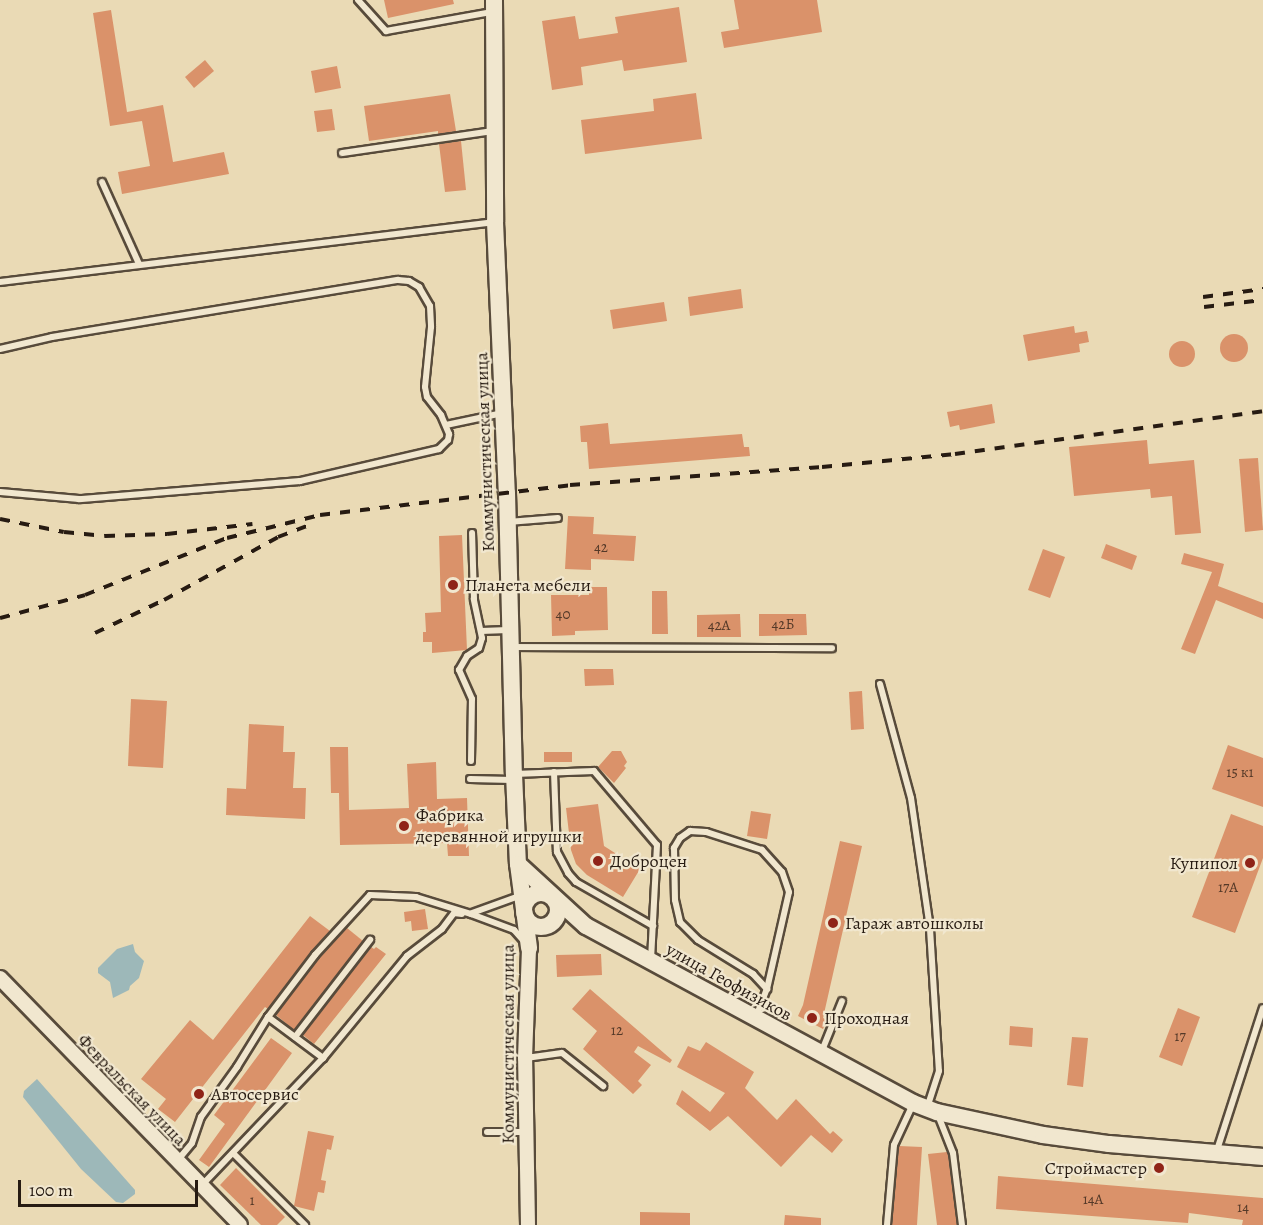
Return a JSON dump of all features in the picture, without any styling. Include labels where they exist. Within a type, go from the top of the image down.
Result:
[{"type":"main road","name":"Коммунистическая улица","points":[[494,6],[495,222],[508,522],[514,777],[518,864],[529,948]]},
{"type":"main road","name":"улица Геофизиков","points":[[518,864],[534,876],[555,900],[586,926],[821,1054],[926,1108],[1043,1135],[1263,1157]]},
{"type":"main road","points":[[529,948],[537,933],[549,925],[554,921],[558,912],[555,900],[546,893],[535,893],[523,903],[531,924],[542,927],[549,925],[564,922],[586,926]]},
{"type":"street","name":"Коммунистическая улица","points":[[528,1225],[525,1058],[529,948]]},
{"type":"street","name":"Февральская улица","points":[[0,978],[240,1225]]},
{"type":"lane","points":[[358,0],[386,31],[494,6]]},
{"type":"lane","points":[[342,153],[496,131]]},
{"type":"lane","points":[[102,182],[139,264]]},
{"type":"lane","points":[[0,282],[495,222]]},
{"type":"lane","points":[[0,349],[52,337],[398,280],[410,281],[419,287],[430,306],[431,327],[425,387],[427,397],[446,425],[448,440],[440,449],[300,481],[79,499],[0,492]]},
{"type":"lane","points":[[446,425],[504,412]]},
{"type":"lane","points":[[508,522],[558,518]]},
{"type":"lane","points":[[471,761],[472,699],[459,670],[467,656],[479,648],[481,631],[474,599],[472,532]]},
{"type":"lane","points":[[481,631],[510,630]]},
{"type":"lane","points":[[510,647],[832,648]]},
{"type":"lane","points":[[880,684],[911,798],[930,929],[939,1071],[926,1108],[894,1145],[887,1225]]},
{"type":"lane","points":[[470,779],[594,771],[657,845],[651,962]]},
{"type":"lane","points":[[554,772],[557,852],[568,873],[576,882],[653,926]]},
{"type":"lane","points":[[755,1018],[766,989],[789,892],[782,872],[762,850],[706,832],[690,831],[680,838],[674,848],[675,900],[680,922],[698,940],[753,974],[766,989]]},
{"type":"lane","points":[[177,1162],[192,1143],[201,1117],[237,1067],[268,1017],[315,956],[370,895],[416,897],[471,914],[514,930],[529,948]]},
{"type":"lane","points":[[201,1186],[323,1058],[407,956],[442,929],[454,914],[471,914],[523,903]]},
{"type":"lane","points":[[295,1037],[370,940]]},
{"type":"lane","points":[[821,1054],[842,1001]]},
{"type":"lane","points":[[1216,1154],[1263,1008]]},
{"type":"lane","points":[[268,1017],[323,1058]]},
{"type":"lane","points":[[525,1058],[562,1053],[603,1086]]},
{"type":"lane","points":[[926,1108],[953,1153],[962,1225]]},
{"type":"lane","points":[[487,1132],[527,1132]]},
{"type":"lane","points":[[233,1153],[305,1225]]},
{"type":"water","points":[[133,944],[135,952],[144,961],[139,978],[129,990],[113,998],[110,982],[98,973],[98,968],[117,949]]},
{"type":"water","points":[[37,1079],[135,1190],[135,1194],[123,1203],[116,1202],[81,1169],[23,1097],[24,1091]]},
{"type":"building","points":[[384,0],[453,0],[454,4],[388,18]]},
{"type":"building","points":[[734,0],[817,0],[822,32],[724,48],[721,32],[739,29]]},
{"type":"building","points":[[679,7],[687,62],[624,71],[622,60],[581,67],[583,85],[552,90],[542,21],[575,16],[579,39],[618,33],[615,17]]},
{"type":"building","points":[[111,10],[127,112],[163,105],[173,162],[224,152],[229,174],[122,194],[118,172],[150,166],[142,121],[110,126],[93,13]]},
{"type":"building","points":[[205,60],[214,71],[194,88],[185,77]]},
{"type":"building","points":[[337,66],[341,88],[315,93],[311,71]]},
{"type":"building","points":[[696,93],[702,139],[585,154],[581,120],[654,111],[653,99]]},
{"type":"building","points":[[450,94],[456,131],[438,134],[438,131],[369,141],[364,106]]},
{"type":"building","points":[[332,109],[335,130],[317,132],[314,111]]},
{"type":"building","points":[[461,141],[466,190],[445,192],[439,144]]},
{"type":"building","points":[[741,289],[743,308],[690,316],[688,297]]},
{"type":"building","points":[[664,302],[667,321],[613,329],[610,310]]},
{"type":"building","points":[[1074,326],[1075,333],[1087,331],[1089,342],[1079,344],[1080,352],[1028,361],[1023,335]]},
{"type":"building","points":[[1234,334],[1244,338],[1248,348],[1244,358],[1234,362],[1224,358],[1220,348],[1224,338]]},
{"type":"building","points":[[1182,341],[1191,345],[1195,354],[1191,363],[1182,367],[1173,363],[1169,354],[1173,345]]},
{"type":"building","points":[[992,404],[995,423],[960,430],[959,425],[950,427],[947,412]]},
{"type":"building","points":[[608,423],[610,444],[742,434],[744,447],[749,447],[750,456],[589,469],[587,442],[581,442],[580,426]]},
{"type":"building","points":[[1147,440],[1149,464],[1194,460],[1201,533],[1175,535],[1172,496],[1151,498],[1150,489],[1074,496],[1069,447]]},
{"type":"building","points":[[1258,458],[1263,530],[1245,532],[1239,459]]},
{"type":"building","points":[[568,516],[594,517],[593,534],[636,536],[634,561],[591,559],[591,570],[565,569]]},
{"type":"building","points":[[462,535],[467,650],[432,653],[432,642],[423,642],[423,632],[426,632],[425,613],[441,612],[439,536]]},
{"type":"building","points":[[1106,544],[1137,556],[1132,570],[1101,558]]},
{"type":"building","points":[[1043,549],[1065,557],[1050,598],[1028,590]]},
{"type":"building","points":[[1184,553],[1224,564],[1218,586],[1263,603],[1263,619],[1216,600],[1195,654],[1181,649],[1212,572],[1181,564]]},
{"type":"building","points":[[589,587],[607,587],[608,630],[575,631],[575,635],[552,636],[551,595],[589,595]]},
{"type":"building","points":[[652,591],[667,591],[668,634],[652,634]]},
{"type":"building","points":[[740,614],[741,637],[697,637],[697,615]]},
{"type":"building","points":[[759,614],[806,614],[807,635],[759,636]]},
{"type":"building","points":[[584,669],[613,669],[614,685],[585,686]]},
{"type":"building","points":[[862,691],[864,729],[851,730],[849,692]]},
{"type":"building","points":[[131,699],[167,701],[163,768],[128,766]]},
{"type":"building","points":[[249,724],[284,726],[283,752],[295,752],[293,788],[306,788],[305,819],[226,815],[227,788],[246,789]]},
{"type":"building","points":[[1228,745],[1263,758],[1263,807],[1212,789]]},
{"type":"building","name":"Фабрика деревянной игрушки","points":[[330,747],[348,747],[349,810],[409,808],[407,764],[436,762],[437,799],[467,798],[469,856],[448,856],[447,843],[340,845],[339,793],[331,793]]},
{"type":"building","points":[[612,751],[621,751],[627,762],[624,766],[626,768],[614,783],[598,767]]},
{"type":"building","points":[[544,752],[572,752],[572,762],[544,762]]},
{"type":"building","points":[[598,804],[604,846],[640,869],[623,897],[587,875],[576,864],[571,850],[566,808]]},
{"type":"building","points":[[751,811],[771,814],[767,839],[747,836]]},
{"type":"building","points":[[1231,814],[1263,826],[1263,858],[1235,933],[1192,917]]},
{"type":"building","name":"Гараж автошколы","points":[[840,841],[862,846],[823,1018],[827,1020],[823,1029],[798,1016],[803,1005]]},
{"type":"building","points":[[425,909],[428,929],[412,931],[411,921],[405,922],[404,912]]},
{"type":"building","points":[[310,916],[330,931],[268,1009],[265,1007],[175,1122],[158,1109],[166,1099],[141,1079],[190,1020],[213,1040]]},
{"type":"building","points":[[347,928],[363,941],[294,1030],[276,1015],[319,958]]},
{"type":"building","points":[[371,947],[374,949],[376,947],[386,954],[314,1044],[303,1035]]},
{"type":"building","points":[[601,954],[602,975],[557,977],[556,955]]},
{"type":"building","points":[[590,989],[672,1060],[670,1063],[638,1046],[634,1052],[651,1065],[638,1081],[642,1085],[633,1094],[583,1049],[597,1031],[572,1009]]},
{"type":"building","points":[[1178,1008],[1200,1017],[1182,1066],[1159,1057]]},
{"type":"building","points":[[1010,1026],[1033,1028],[1032,1047],[1009,1045]]},
{"type":"building","points":[[1072,1037],[1088,1038],[1083,1087],[1067,1085]]},
{"type":"building","points":[[271,1038],[292,1053],[209,1167],[199,1160],[225,1124],[214,1115]]},
{"type":"building","points":[[706,1042],[754,1072],[745,1088],[777,1120],[796,1099],[830,1134],[833,1131],[843,1140],[832,1153],[811,1135],[781,1167],[728,1116],[710,1131],[676,1104],[682,1090],[710,1112],[725,1093],[677,1067],[688,1046],[700,1051]]},
{"type":"building","points":[[308,1131],[334,1136],[331,1150],[327,1149],[321,1180],[326,1181],[324,1193],[318,1192],[314,1211],[294,1206]]},
{"type":"building","points":[[899,1146],[922,1147],[917,1225],[892,1225]]},
{"type":"building","points":[[947,1152],[957,1225],[937,1225],[928,1154]]},
{"type":"building","points":[[236,1168],[285,1217],[277,1225],[261,1225],[220,1185]]},
{"type":"building","points":[[998,1176],[1263,1198],[1263,1225],[1242,1225],[1243,1220],[1189,1213],[1188,1223],[996,1209]]},
{"type":"building","points":[[640,1212],[690,1213],[690,1225],[640,1225]]},
{"type":"building","points":[[785,1215],[821,1218],[821,1225],[784,1225]]},
{"type":"railway","points":[[1203,297],[1263,289]]},
{"type":"railway","points":[[1204,307],[1263,300]]},
{"type":"railway","points":[[0,618],[85,595],[227,538],[320,515],[570,485],[822,467],[955,454],[1263,411]]},
{"type":"railway","points":[[0,519],[64,532],[105,536],[167,534],[252,524]]},
{"type":"railway","points":[[95,633],[164,600],[278,537],[314,523]]},
{"type":"place","name":"Планета мебели","points":[[453,585]]},
{"type":"place","name":"Фабрика деревянной игрушки","points":[[404,826]]},
{"type":"place","name":"Доброцен","points":[[598,861]]},
{"type":"place","name":"Купипол","points":[[1250,863]]},
{"type":"place","name":"Гараж автошколы","points":[[833,923]]},
{"type":"place","name":"Проходная","points":[[812,1018]]},
{"type":"place","name":"Автосервис","points":[[199,1094]]},
{"type":"place","name":"Строймастер","points":[[1159,1168]]}]
